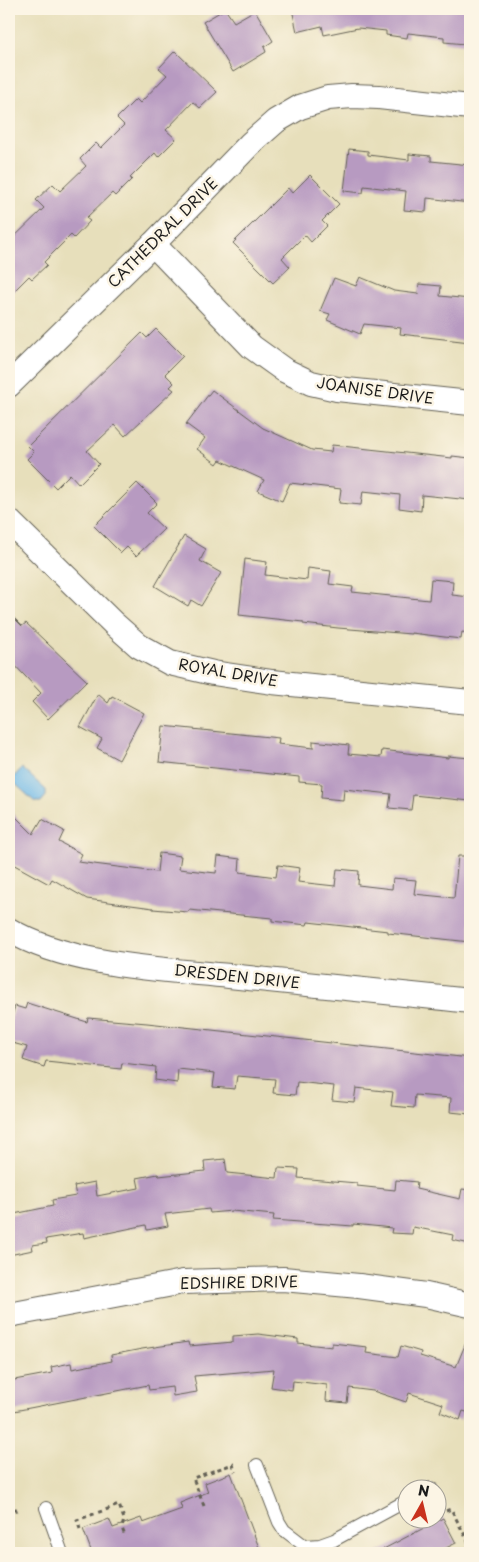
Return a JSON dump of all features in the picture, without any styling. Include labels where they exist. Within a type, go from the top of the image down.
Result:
[{"type":"street","name":"CATHEDRAL DRIVE","points":[[9,384],[153,244],[250,144],[276,121],[300,107],[328,98],[352,96],[379,97],[470,107]]},
{"type":"street","name":"JOANISE DRIVE","points":[[153,244],[252,347],[284,370],[311,383],[337,389],[470,403]]},
{"type":"street","name":"ROYAL DRIVE","points":[[9,521],[139,646],[170,663],[213,673],[272,682],[470,702]]},
{"type":"street","name":"DRESDEN DRIVE","points":[[9,930],[46,948],[88,959],[153,968],[470,1001]]},
{"type":"street","name":"EDSHIRE DRIVE","points":[[9,1315],[183,1282],[283,1279],[426,1295],[470,1305]]},
{"type":"lane","points":[[257,1465],[284,1530],[305,1550],[334,1540],[396,1506]]},
{"type":"lane","points":[[46,1508],[62,1553]]},
{"type":"path","points":[[204,1506],[193,1478],[233,1464],[235,1472]]},
{"type":"path","points":[[9,1506],[14,1505],[17,1513]]},
{"type":"path","points":[[80,1529],[77,1520],[119,1505],[124,1518],[122,1528],[125,1536]]},
{"type":"path","points":[[446,1511],[451,1509],[470,1546],[458,1553]]},
{"type":"water","points":[[22,768],[46,790],[46,796],[41,802],[35,802],[11,780]]},
{"type":"building","points":[[225,9],[234,22],[255,10],[273,41],[264,47],[266,52],[233,72],[203,22]]},
{"type":"building","points":[[292,9],[469,9],[465,44],[444,42],[444,37],[408,33],[407,38],[386,35],[386,31],[358,28],[324,35],[322,26],[297,32]]},
{"type":"building","points":[[175,51],[217,92],[200,108],[193,102],[166,130],[176,139],[158,157],[155,153],[115,196],[112,193],[86,218],[90,221],[74,238],[71,235],[44,262],[47,265],[32,279],[29,276],[9,296],[9,242],[44,208],[36,200],[53,184],[60,191],[86,166],[80,159],[96,143],[101,148],[124,125],[117,118],[136,99],[140,103],[167,75],[159,68]]},
{"type":"building","points":[[349,149],[368,151],[368,155],[409,160],[409,154],[431,156],[431,161],[470,165],[470,203],[427,198],[426,212],[404,210],[406,191],[364,186],[363,193],[344,191]]},
{"type":"building","points":[[310,175],[339,204],[322,221],[327,226],[311,242],[305,235],[282,258],[290,267],[273,283],[233,243],[288,188],[292,193]]},
{"type":"building","points":[[360,277],[394,291],[418,294],[419,284],[441,286],[440,296],[470,299],[470,342],[400,334],[401,328],[364,324],[360,334],[327,320],[330,314],[320,311],[334,278],[356,286]]},
{"type":"building","points":[[156,329],[183,356],[165,374],[174,383],[170,387],[174,390],[125,436],[115,425],[87,451],[99,464],[79,484],[70,474],[56,488],[27,459],[34,452],[28,446],[142,333],[147,338]]},
{"type":"building","points":[[212,390],[263,428],[312,450],[331,452],[332,445],[452,458],[452,456],[470,458],[470,500],[422,495],[421,511],[399,508],[400,495],[363,491],[361,505],[339,503],[341,489],[290,483],[282,501],[258,491],[264,480],[220,460],[217,464],[197,449],[205,438],[186,424]]},
{"type":"building","points":[[137,483],[157,503],[147,513],[164,529],[136,556],[127,547],[121,553],[94,526]]},
{"type":"building","points":[[184,536],[206,549],[200,561],[221,573],[201,606],[191,600],[188,606],[155,586]]},
{"type":"building","points":[[245,559],[267,562],[265,575],[307,580],[308,568],[331,571],[329,584],[353,587],[352,592],[429,600],[431,579],[453,581],[452,595],[470,597],[470,633],[462,632],[461,639],[411,633],[338,628],[239,615]]},
{"type":"building","points":[[9,613],[22,626],[26,623],[87,681],[48,719],[32,702],[41,693],[9,659]]},
{"type":"building","points":[[98,694],[108,703],[112,696],[144,713],[119,760],[97,748],[102,739],[80,727]]},
{"type":"building","points":[[163,726],[279,738],[278,744],[313,748],[313,741],[349,745],[348,754],[381,757],[382,750],[448,758],[448,756],[470,758],[470,801],[413,795],[411,810],[389,808],[391,794],[344,789],[343,800],[321,798],[322,784],[299,782],[299,777],[159,762]]},
{"type":"building","points":[[9,810],[33,834],[42,819],[64,831],[59,842],[82,854],[78,862],[157,872],[159,853],[181,856],[179,869],[216,873],[218,856],[240,859],[239,872],[276,877],[278,865],[300,868],[298,882],[335,886],[337,869],[359,871],[358,885],[392,889],[393,878],[416,880],[414,894],[454,898],[458,856],[470,856],[470,942],[308,922],[307,925],[272,921],[272,918],[189,910],[188,912],[153,909],[87,899],[52,879],[49,884],[9,862]]},
{"type":"building","points":[[27,1003],[87,1022],[88,1018],[147,1023],[470,1058],[470,1114],[450,1112],[451,1098],[415,1095],[414,1108],[391,1106],[393,1092],[356,1088],[354,1102],[332,1100],[334,1086],[297,1082],[295,1095],[273,1093],[275,1079],[237,1076],[235,1089],[213,1087],[215,1073],[178,1069],[177,1083],[155,1080],[156,1067],[122,1063],[121,1069],[46,1061],[44,1067],[23,1060],[27,1047],[9,1042],[9,1025],[15,1006],[25,1009]]},
{"type":"building","points":[[225,1159],[227,1173],[277,1178],[278,1168],[299,1169],[298,1178],[357,1183],[357,1186],[395,1190],[396,1180],[417,1182],[416,1189],[460,1199],[462,1189],[470,1190],[470,1244],[452,1240],[453,1235],[413,1227],[412,1234],[391,1233],[392,1228],[273,1220],[274,1215],[232,1211],[210,1213],[209,1209],[165,1214],[168,1226],[147,1230],[146,1225],[84,1238],[83,1233],[46,1239],[47,1243],[32,1245],[33,1250],[9,1255],[9,1215],[53,1206],[52,1200],[76,1196],[74,1186],[95,1182],[97,1196],[139,1188],[137,1178],[158,1174],[159,1176],[205,1171],[204,1161]]},
{"type":"building","points":[[258,1334],[298,1339],[298,1343],[332,1347],[332,1343],[367,1347],[366,1353],[398,1357],[401,1346],[421,1352],[420,1356],[456,1367],[469,1335],[470,1413],[463,1411],[460,1420],[440,1412],[443,1404],[409,1393],[406,1402],[373,1391],[349,1388],[347,1403],[326,1401],[327,1385],[293,1381],[292,1390],[271,1387],[274,1369],[194,1376],[197,1392],[173,1396],[172,1387],[149,1390],[148,1385],[9,1412],[9,1381],[52,1373],[51,1367],[71,1363],[72,1369],[112,1361],[111,1355],[142,1349],[188,1342],[189,1346],[233,1342],[233,1336]]},
{"type":"building","points":[[231,1473],[261,1553],[92,1553],[83,1529],[109,1519],[113,1528],[141,1518],[143,1523],[182,1509],[180,1503],[208,1492],[205,1483]]},
{"type":"building","points":[[446,1524],[456,1543],[436,1553],[376,1553],[420,1530],[446,1530]]}]
